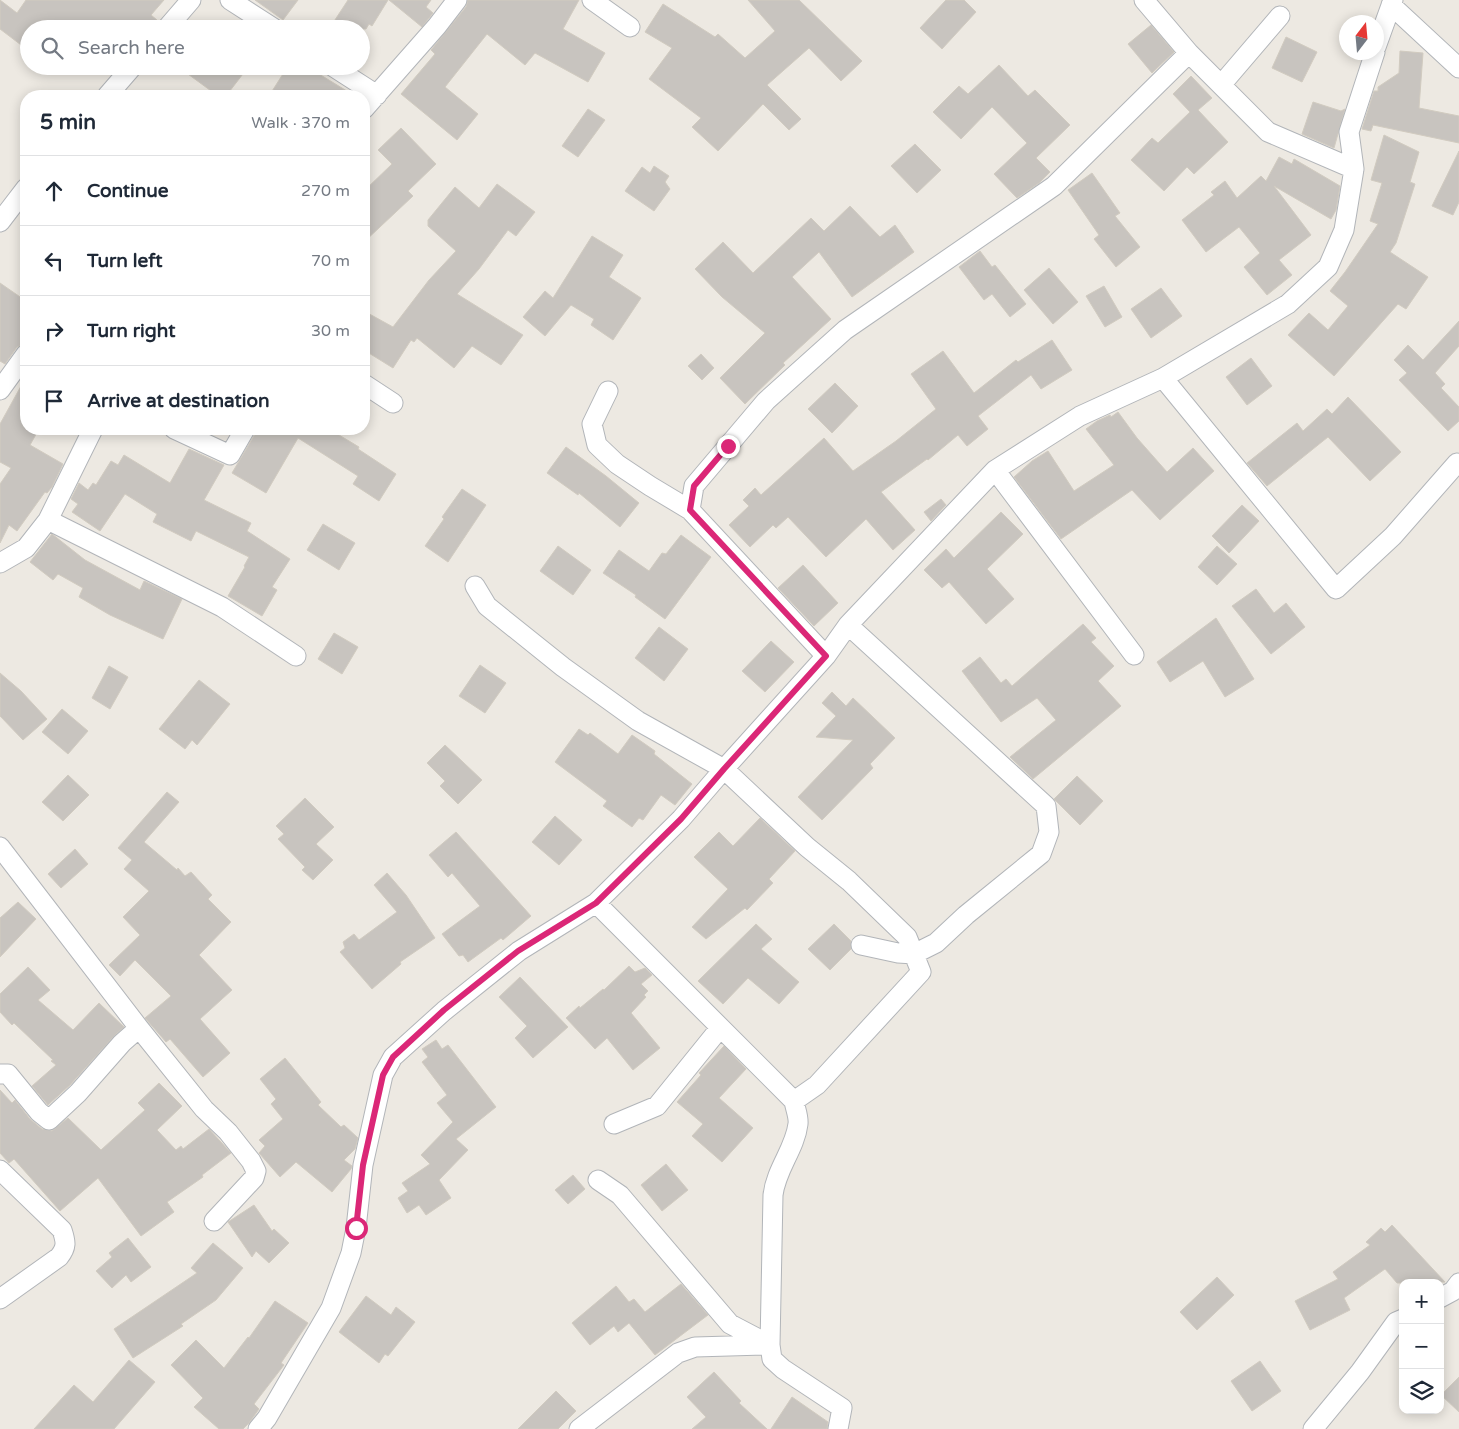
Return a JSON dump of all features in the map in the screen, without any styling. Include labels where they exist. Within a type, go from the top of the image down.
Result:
[{"type":"street","points":[[174,20],[191,0]]},
{"type":"street","points":[[230,0],[261,20]]},
{"type":"street","points":[[370,103],[457,0]]},
{"type":"street","points":[[1144,0],[1189,53],[1268,132],[1354,169]]},
{"type":"street","points":[[598,2],[630,27]]},
{"type":"street","points":[[1384,24],[1392,2],[1459,68]]},
{"type":"street","points":[[1221,85],[1280,16]]},
{"type":"street","points":[[690,510],[694,486],[766,401],[845,330],[1054,186],[1189,53]]},
{"type":"street","points":[[267,1425],[331,1308],[351,1253],[356,1228],[363,1165],[383,1075],[393,1057],[444,1010],[518,951],[596,903],[681,819],[826,656],[848,626],[995,470],[1080,416],[1163,378],[1288,304],[1328,267],[1344,230],[1354,169],[1349,132],[1372,60]]},
{"type":"street","points":[[112,90],[125,75]]},
{"type":"street","points":[[346,75],[369,90]]},
{"type":"street","points":[[370,90],[377,95]]},
{"type":"street","points":[[0,222],[20,197]]},
{"type":"street","points":[[0,390],[20,362]]},
{"type":"street","points":[[1163,378],[1336,589],[1393,536],[1458,463]]},
{"type":"street","points":[[370,388],[393,403]]},
{"type":"street","points":[[608,391],[592,424],[597,445],[617,464],[690,510],[826,656]]},
{"type":"street","points":[[0,563],[26,548],[48,520],[90,435]]},
{"type":"street","points":[[187,435],[230,455],[242,435]]},
{"type":"street","points":[[995,470],[1134,654]]},
{"type":"street","points":[[48,520],[222,607],[296,656]]},
{"type":"street","points":[[475,586],[487,606],[563,667],[638,721],[724,769],[807,846],[849,881],[907,937],[921,972],[817,1085],[794,1101]]},
{"type":"street","points":[[848,626],[1046,806],[1049,832],[1041,854],[966,915],[936,943],[914,954],[898,953],[861,944]]},
{"type":"street","points":[[0,847],[139,1028],[204,1109],[251,1161],[256,1171],[254,1178],[240,1195],[214,1220]]},
{"type":"street","points":[[596,903],[794,1101],[799,1122],[775,1182],[773,1195],[770,1345],[772,1359],[783,1369],[842,1408],[838,1429]]},
{"type":"street","points":[[0,1074],[8,1074],[39,1112],[49,1120],[78,1093],[122,1043],[139,1028]]},
{"type":"street","points":[[614,1124],[657,1106],[720,1028]]},
{"type":"street","points":[[0,1170],[62,1230],[66,1242],[64,1250],[59,1257],[0,1299]]},
{"type":"street","points":[[598,1180],[620,1195],[730,1324],[770,1345]]},
{"type":"street","points":[[1444,1296],[1453,1291],[1459,1283]]},
{"type":"street","points":[[1313,1429],[1360,1372],[1396,1322],[1399,1321]]},
{"type":"street","points":[[579,1429],[678,1353],[695,1347],[770,1345]]},
{"type":"building","points":[[0,0],[17,13],[26,0],[164,0],[151,15],[157,20],[20,20],[20,44],[0,29]]},
{"type":"building","points":[[255,0],[298,0],[283,20]]},
{"type":"building","points":[[348,0],[388,0],[372,26],[370,20],[335,20]]},
{"type":"building","points":[[389,0],[431,0],[426,7],[433,13],[422,27]]},
{"type":"building","points":[[468,0],[579,0],[563,29],[605,53],[588,82],[535,53],[525,65],[487,34],[445,87],[478,114],[457,140],[401,94],[435,54],[431,50],[466,7]]},
{"type":"building","points":[[748,0],[799,0],[862,61],[841,81],[809,48],[767,85],[801,119],[789,130],[763,104],[718,151],[692,127],[701,118],[649,79],[672,48],[645,32],[663,4],[715,37],[718,34],[745,58],[775,31]]},
{"type":"building","points":[[946,0],[964,0],[976,12],[942,49],[920,28]]},
{"type":"building","points":[[1151,25],[1174,52],[1152,73],[1128,44]]},
{"type":"building","points":[[1286,37],[1317,52],[1302,82],[1272,68]]},
{"type":"building","points":[[1400,51],[1423,53],[1419,108],[1459,116],[1459,143],[1373,125],[1371,131],[1362,129],[1374,91],[1378,91],[1378,87],[1399,73]]},
{"type":"building","points":[[999,65],[1028,96],[1035,90],[1070,125],[1036,158],[1050,172],[1039,183],[1017,198],[994,174],[1027,143],[992,107],[961,139],[933,112],[959,86],[968,94]]},
{"type":"building","points":[[189,75],[242,75],[231,90],[210,90]]},
{"type":"building","points":[[282,75],[321,75],[345,90],[273,90]]},
{"type":"building","points":[[1191,76],[1212,98],[1198,110],[1228,142],[1194,174],[1187,167],[1164,191],[1131,160],[1152,138],[1158,143],[1190,112],[1173,94]]},
{"type":"building","points":[[1313,102],[1341,111],[1345,109],[1334,148],[1302,134]]},
{"type":"building","points":[[588,109],[605,120],[578,157],[562,146]]},
{"type":"building","points":[[401,128],[436,164],[408,191],[413,196],[370,236],[370,185],[392,164],[378,150]]},
{"type":"building","points":[[1384,135],[1419,152],[1410,182],[1415,184],[1396,243],[1390,252],[1428,277],[1406,309],[1398,304],[1334,376],[1288,335],[1309,313],[1328,330],[1348,306],[1330,291],[1378,224],[1370,221],[1382,183],[1371,180]]},
{"type":"building","points":[[915,144],[941,170],[917,193],[891,166]]},
{"type":"building","points":[[1459,151],[1459,202],[1453,215],[1432,206]]},
{"type":"building","points":[[1279,157],[1292,164],[1294,159],[1340,186],[1336,210],[1331,219],[1274,186],[1311,235],[1279,260],[1292,275],[1267,295],[1244,267],[1260,253],[1239,227],[1206,252],[1182,220],[1214,195],[1211,192],[1225,181],[1237,198],[1261,176],[1266,181]]},
{"type":"building","points":[[654,166],[669,176],[665,182],[670,189],[654,211],[625,191],[642,167],[650,173]]},
{"type":"building","points":[[1092,173],[1120,213],[1115,216],[1140,247],[1116,267],[1094,239],[1099,235],[1068,190]]},
{"type":"building","points":[[497,184],[535,212],[516,236],[508,230],[479,269],[457,294],[523,335],[501,365],[472,346],[454,368],[417,338],[414,342],[411,340],[393,368],[370,354],[370,314],[393,327],[429,280],[456,251],[428,226],[428,220],[455,187],[479,208]]},
{"type":"building","points":[[850,206],[880,237],[895,225],[914,252],[852,297],[819,252],[792,277],[831,319],[783,363],[785,365],[745,404],[720,378],[765,333],[722,297],[695,269],[723,242],[753,273],[811,218],[824,231]]},
{"type":"building","points":[[592,236],[623,255],[609,277],[641,298],[613,340],[591,325],[594,319],[571,305],[545,336],[523,317],[545,291],[553,298]]},
{"type":"building","points":[[980,251],[992,267],[995,265],[1026,304],[1010,317],[992,294],[984,300],[959,267]]},
{"type":"building","points":[[1049,268],[1078,302],[1053,324],[1024,290]]},
{"type":"building","points":[[0,283],[20,297],[20,346],[5,364],[0,361]]},
{"type":"building","points":[[1104,286],[1122,317],[1105,327],[1086,296]]},
{"type":"building","points":[[1161,288],[1182,316],[1151,338],[1131,309]]},
{"type":"building","points":[[1459,321],[1459,346],[1435,373],[1445,384],[1441,388],[1459,407],[1459,421],[1448,431],[1399,380],[1407,373],[1394,360],[1408,345],[1423,360]]},
{"type":"building","points":[[1052,340],[1072,370],[1041,389],[1031,375],[978,416],[988,429],[967,446],[958,435],[928,460],[881,492],[915,530],[893,550],[866,519],[826,557],[788,517],[776,528],[773,525],[750,547],[729,525],[749,506],[743,500],[755,488],[761,495],[824,438],[853,471],[896,441],[936,409],[911,374],[943,351],[974,393],[1016,360],[1018,362]]},
{"type":"building","points":[[701,354],[714,368],[702,380],[688,366]]},
{"type":"building","points":[[1251,358],[1272,386],[1247,405],[1226,377]]},
{"type":"building","points":[[835,383],[858,406],[832,433],[808,409]]},
{"type":"building","points":[[20,388],[20,435],[36,435],[30,445],[63,464],[52,487],[47,493],[45,492],[17,531],[9,525],[0,543],[0,484],[11,468],[0,462],[0,424]]},
{"type":"building","points":[[1348,397],[1401,452],[1370,481],[1328,437],[1267,486],[1247,463],[1297,423],[1303,431],[1327,409],[1332,414]]},
{"type":"building","points":[[1118,412],[1137,438],[1167,472],[1193,448],[1214,471],[1160,520],[1132,490],[1061,539],[1014,477],[1032,461],[1048,451],[1074,491],[1114,465],[1086,429],[1097,421],[1110,415],[1111,417]]},
{"type":"building","points":[[254,435],[339,435],[396,474],[379,501],[353,484],[358,476],[298,438],[266,493],[232,473]]},
{"type":"building","points":[[566,447],[639,503],[620,527],[579,493],[578,495],[547,473]]},
{"type":"building","points":[[189,449],[224,465],[204,500],[251,523],[247,531],[290,559],[272,587],[277,590],[262,616],[228,596],[249,557],[196,531],[191,541],[153,522],[157,514],[125,494],[100,531],[72,512],[78,504],[71,499],[79,483],[88,490],[93,483],[96,485],[111,461],[118,465],[124,455],[170,483]]},
{"type":"building","points":[[462,489],[486,505],[448,562],[425,546],[444,519],[442,517]]},
{"type":"building","points":[[941,499],[946,505],[931,521],[924,512]]},
{"type":"building","points":[[1242,505],[1259,521],[1229,553],[1212,536]]},
{"type":"building","points":[[1001,512],[1023,534],[987,569],[1014,599],[986,624],[949,582],[942,588],[924,570],[946,549],[954,558]]},
{"type":"building","points":[[323,524],[355,543],[339,570],[307,550]]},
{"type":"building","points":[[52,534],[85,560],[140,590],[144,581],[182,599],[163,639],[110,615],[79,597],[83,588],[58,574],[53,580],[30,562]]},
{"type":"building","points":[[681,535],[711,557],[665,619],[635,597],[636,595],[603,573],[619,550],[649,571],[662,553],[666,554]]},
{"type":"building","points":[[558,546],[591,570],[573,595],[540,571]]},
{"type":"building","points":[[1217,546],[1237,564],[1217,585],[1198,567]]},
{"type":"building","points":[[803,565],[838,603],[814,626],[778,588]]},
{"type":"building","points":[[1256,589],[1274,613],[1286,603],[1305,627],[1271,654],[1232,606]]},
{"type":"building","points":[[1216,618],[1254,679],[1225,697],[1203,661],[1170,682],[1157,662]]},
{"type":"building","points":[[1083,624],[1096,638],[1091,642],[1114,666],[1098,681],[1121,706],[1033,779],[1010,757],[1056,720],[1037,698],[1001,722],[962,671],[980,657],[1001,683],[1006,679],[1012,686]]},
{"type":"building","points":[[659,627],[688,649],[664,681],[635,658]]},
{"type":"building","points":[[334,633],[358,647],[342,674],[318,659]]},
{"type":"building","points":[[771,641],[794,662],[765,692],[742,671]]},
{"type":"building","points":[[480,665],[506,683],[485,713],[459,696]]},
{"type":"building","points":[[109,666],[128,677],[110,709],[92,698]]},
{"type":"building","points":[[0,673],[21,691],[47,719],[23,740],[0,716]]},
{"type":"building","points":[[199,680],[230,704],[197,745],[192,740],[185,749],[159,729]]},
{"type":"building","points":[[832,692],[846,706],[853,698],[895,738],[870,764],[873,768],[822,820],[798,797],[853,740],[816,737],[836,716],[822,703]]},
{"type":"building","points":[[62,709],[88,731],[68,754],[42,732]]},
{"type":"building","points":[[579,729],[588,735],[590,733],[618,754],[632,735],[655,751],[654,754],[692,784],[675,805],[661,795],[643,820],[639,818],[632,827],[603,806],[607,801],[555,762]]},
{"type":"building","points":[[445,745],[482,780],[458,804],[440,786],[445,781],[427,763]]},
{"type":"building","points":[[68,775],[89,795],[63,821],[42,802]]},
{"type":"building","points":[[1077,776],[1103,801],[1080,825],[1054,799]]},
{"type":"building","points":[[167,792],[179,802],[144,842],[177,870],[178,868],[185,876],[191,872],[212,895],[208,899],[231,922],[199,955],[232,990],[200,1019],[230,1053],[203,1077],[170,1039],[166,1042],[145,1018],[171,996],[135,960],[120,976],[109,965],[140,935],[123,917],[149,891],[124,869],[132,860],[118,848]]},
{"type":"building","points":[[305,798],[334,827],[316,844],[333,860],[313,880],[302,870],[305,867],[278,839],[284,834],[276,826]]},
{"type":"building","points":[[555,816],[582,840],[559,865],[532,842]]},
{"type":"building","points":[[760,818],[795,851],[769,879],[773,883],[747,910],[745,908],[706,939],[692,927],[728,889],[694,857],[719,832],[733,846]]},
{"type":"building","points":[[456,832],[531,916],[503,940],[501,938],[468,962],[463,955],[459,956],[442,934],[480,906],[452,873],[448,877],[429,855]]},
{"type":"building","points":[[75,849],[88,864],[61,888],[48,874]]},
{"type":"building","points":[[387,873],[406,895],[435,938],[400,962],[401,964],[372,989],[340,952],[345,948],[343,942],[354,934],[359,940],[397,912],[374,885]]},
{"type":"building","points":[[18,902],[36,919],[0,957],[0,918]]},
{"type":"building","points":[[756,924],[772,939],[761,949],[799,982],[779,1004],[748,978],[723,1004],[698,981]]},
{"type":"building","points":[[834,924],[851,941],[851,949],[830,970],[808,949]]},
{"type":"building","points":[[629,966],[635,972],[645,968],[652,975],[641,984],[648,991],[644,995],[646,997],[631,1013],[660,1048],[633,1070],[607,1038],[595,1049],[566,1018],[579,1006],[580,1008],[604,990]]},
{"type":"building","points":[[28,967],[50,990],[38,1000],[73,1030],[99,1003],[124,1027],[70,1085],[48,1105],[32,1086],[56,1065],[14,1023],[12,1025],[0,1012],[0,994]]},
{"type":"building","points":[[520,977],[568,1027],[533,1058],[515,1038],[527,1026],[499,997]]},
{"type":"building","points":[[436,1040],[442,1049],[448,1045],[496,1107],[456,1139],[468,1150],[439,1180],[451,1198],[426,1215],[419,1205],[407,1213],[398,1198],[408,1191],[402,1183],[430,1164],[421,1155],[453,1122],[437,1103],[447,1095],[422,1062],[428,1057],[422,1049]]},
{"type":"building","points":[[724,1046],[746,1069],[719,1098],[753,1128],[722,1162],[692,1136],[703,1124],[677,1102],[701,1075],[699,1073]]},
{"type":"building","points":[[285,1058],[321,1102],[318,1105],[341,1127],[344,1125],[358,1138],[355,1149],[344,1160],[352,1166],[351,1169],[332,1192],[296,1162],[280,1177],[259,1153],[265,1146],[259,1140],[283,1119],[271,1104],[276,1099],[260,1079]]},
{"type":"building","points":[[159,1083],[182,1106],[157,1130],[176,1150],[181,1146],[183,1149],[209,1129],[231,1153],[202,1175],[203,1177],[167,1202],[174,1212],[141,1236],[98,1178],[60,1211],[14,1159],[9,1163],[0,1153],[0,1090],[12,1103],[15,1100],[30,1119],[42,1129],[52,1131],[68,1118],[101,1150],[145,1110],[138,1103]]},
{"type":"building","points":[[666,1164],[688,1190],[662,1211],[641,1185]]},
{"type":"building","points":[[573,1175],[585,1189],[568,1204],[555,1190]]},
{"type":"building","points":[[254,1205],[272,1231],[274,1229],[289,1243],[269,1263],[256,1251],[252,1257],[228,1222]]},
{"type":"building","points":[[1392,1225],[1442,1279],[1399,1279],[1399,1283],[1397,1283],[1385,1269],[1344,1298],[1350,1310],[1310,1330],[1295,1301],[1338,1279],[1333,1272],[1370,1245],[1366,1242],[1381,1228],[1385,1232]]},
{"type":"building","points":[[128,1238],[151,1267],[131,1282],[126,1275],[112,1288],[96,1271],[112,1257],[109,1253]]},
{"type":"building","points":[[213,1243],[243,1268],[216,1300],[181,1324],[183,1326],[133,1358],[114,1329],[197,1273],[191,1268]]},
{"type":"building","points":[[1217,1277],[1234,1295],[1197,1330],[1180,1312]]},
{"type":"building","points":[[681,1284],[708,1315],[655,1355],[629,1323],[618,1332],[614,1326],[590,1345],[572,1323],[616,1286],[629,1302],[634,1299],[645,1312]]},
{"type":"building","points":[[366,1296],[391,1315],[396,1307],[415,1322],[388,1356],[385,1354],[379,1363],[339,1332]]},
{"type":"building","points":[[275,1301],[308,1323],[281,1363],[284,1365],[254,1404],[259,1409],[249,1423],[243,1429],[219,1429],[194,1407],[203,1398],[171,1365],[196,1340],[224,1368],[249,1338]]},
{"type":"building","points":[[129,1360],[155,1382],[114,1429],[34,1429],[74,1385],[93,1402]]},
{"type":"building","points":[[1260,1361],[1281,1391],[1252,1411],[1231,1381]]},
{"type":"building","points":[[714,1372],[741,1401],[739,1403],[767,1429],[692,1429],[706,1417],[687,1397]]},
{"type":"building","points":[[1459,1377],[1459,1412],[1444,1398],[1444,1392]]},
{"type":"building","points":[[556,1391],[576,1411],[558,1429],[518,1429]]},
{"type":"building","points":[[792,1397],[828,1422],[827,1429],[771,1429]]},
{"type":"route","points":[[356,1228],[363,1165],[383,1075],[393,1057],[444,1010],[518,951],[596,903],[681,819],[826,656],[690,510],[694,486],[728,446]]}]
